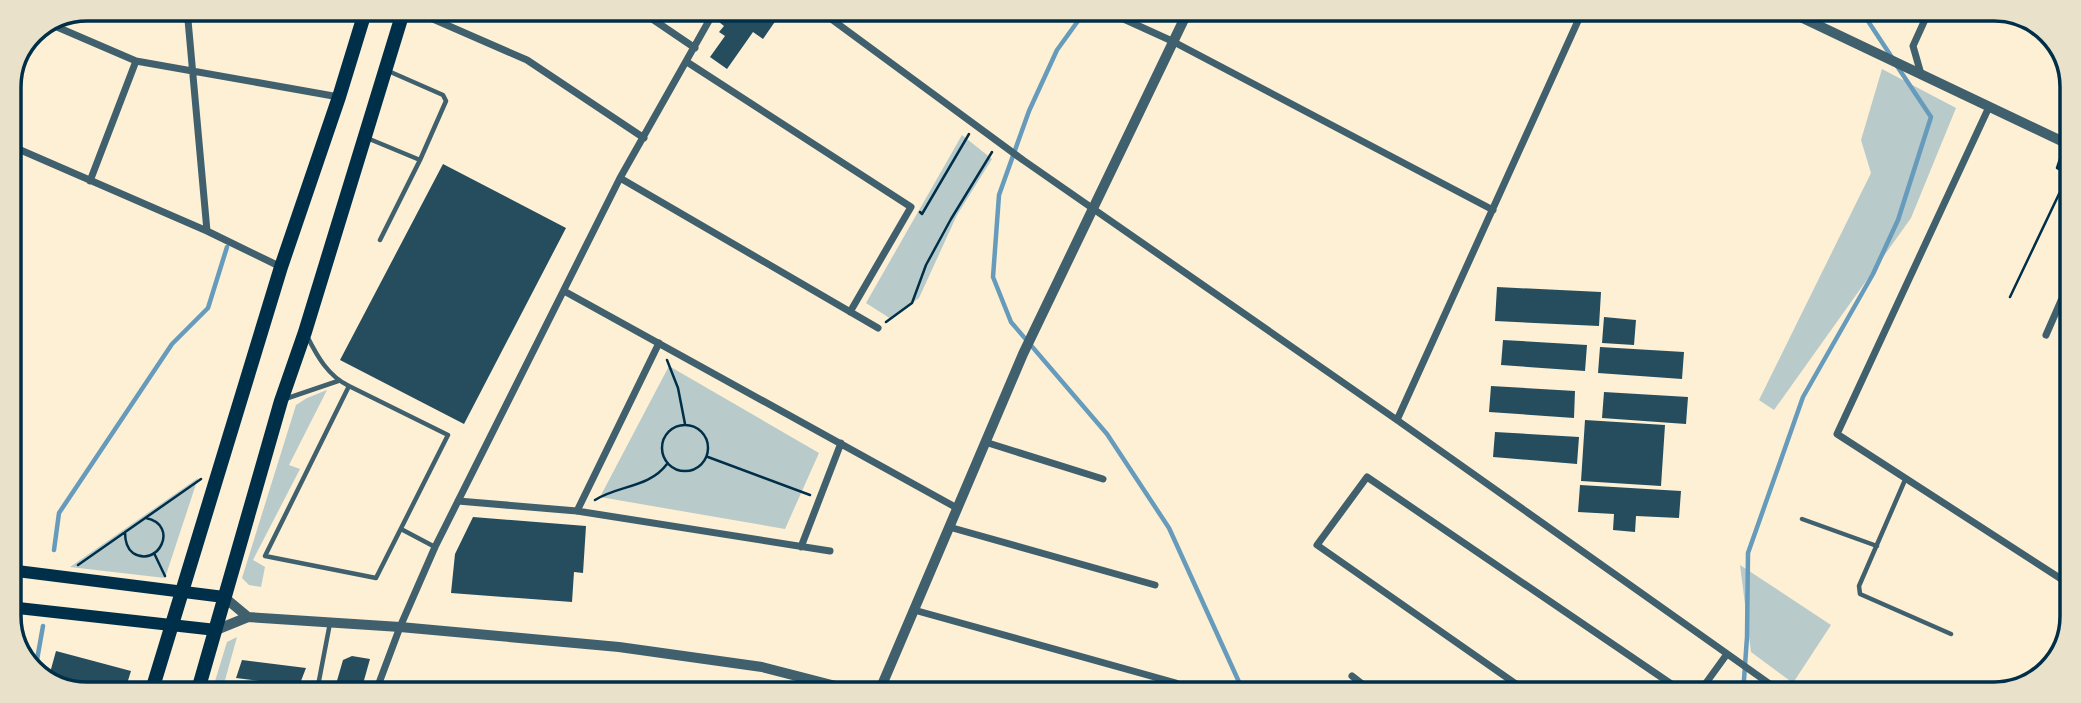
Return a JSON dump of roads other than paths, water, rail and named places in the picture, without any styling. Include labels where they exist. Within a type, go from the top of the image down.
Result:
[{"type":"main road","points":[[154,682],[281,267],[362,21]]},
{"type":"main road","points":[[201,682],[281,401],[305,332],[400,21]]},
{"type":"main road","points":[[21,571],[224,597]]},
{"type":"main road","points":[[21,608],[216,630]]},
{"type":"street","points":[[188,21],[207,231]]},
{"type":"street","points":[[438,21],[527,60],[645,138]]},
{"type":"street","points":[[655,21],[695,48]]},
{"type":"street","points":[[379,682],[435,547],[620,178],[709,21]]},
{"type":"street","points":[[834,21],[1023,160],[1397,420],[1766,682]]},
{"type":"street","points":[[1128,21],[1172,41],[1493,210]]},
{"type":"street","points":[[883,682],[1023,354],[1183,21]]},
{"type":"street","points":[[1397,420],[1578,21]]},
{"type":"street","points":[[1809,21],[2060,141]]},
{"type":"street","points":[[1921,75],[1913,46],[1924,21]]},
{"type":"street","points":[[59,28],[136,61],[339,97]]},
{"type":"street","points":[[90,181],[136,61]]},
{"type":"street","points":[[687,62],[911,207],[850,312]]},
{"type":"street","points":[[1989,107],[1837,434],[2060,578]]},
{"type":"street","points":[[21,150],[207,231],[281,267]]},
{"type":"street","points":[[620,178],[878,328]]},
{"type":"street","points":[[564,290],[957,508]]},
{"type":"street","points":[[2046,335],[2060,303]]},
{"type":"street","points":[[577,511],[660,343]]},
{"type":"street","points":[[985,442],[1103,479]]},
{"type":"street","points":[[801,547],[841,443]]},
{"type":"street","points":[[1513,682],[1317,545],[1367,477],[1668,682]]},
{"type":"street","points":[[458,502],[577,511],[830,551]]},
{"type":"street","points":[[949,527],[1155,586]]},
{"type":"street","points":[[224,597],[247,617]]},
{"type":"street","points":[[914,610],[1172,682]]},
{"type":"street","points":[[216,630],[247,617],[400,627],[645,650],[762,667],[820,682]]},
{"type":"street","points":[[1707,682],[1727,654]]},
{"type":"street","points":[[1352,676],[1360,682]]},
{"type":"lane","points":[[380,240],[446,102],[443,95],[386,70]]},
{"type":"lane","points":[[365,137],[420,160]]},
{"type":"lane","points":[[305,332],[317,355],[338,381],[349,386],[448,435],[376,578],[265,556],[349,386]]},
{"type":"lane","points":[[281,401],[338,381]]},
{"type":"lane","points":[[1905,480],[1859,586],[1860,594],[1951,634]]},
{"type":"lane","points":[[1802,519],[1877,546]]},
{"type":"lane","points":[[401,529],[435,547]]},
{"type":"lane","points":[[319,682],[330,623]]},
{"type":"waterway","points":[[1078,21],[1057,50],[1029,111],[999,195],[993,277],[1011,322],[1107,434],[1169,528],[1239,682]]},
{"type":"waterway","points":[[1868,21],[1891,56]]},
{"type":"waterway","points":[[1744,682],[1748,553],[1803,397],[1873,274],[1898,220],[1931,117],[1897,66]]},
{"type":"waterway","points":[[54,550],[59,513],[172,344],[208,308],[227,247]]},
{"type":"waterway","points":[[37,659],[43,626]]}]
